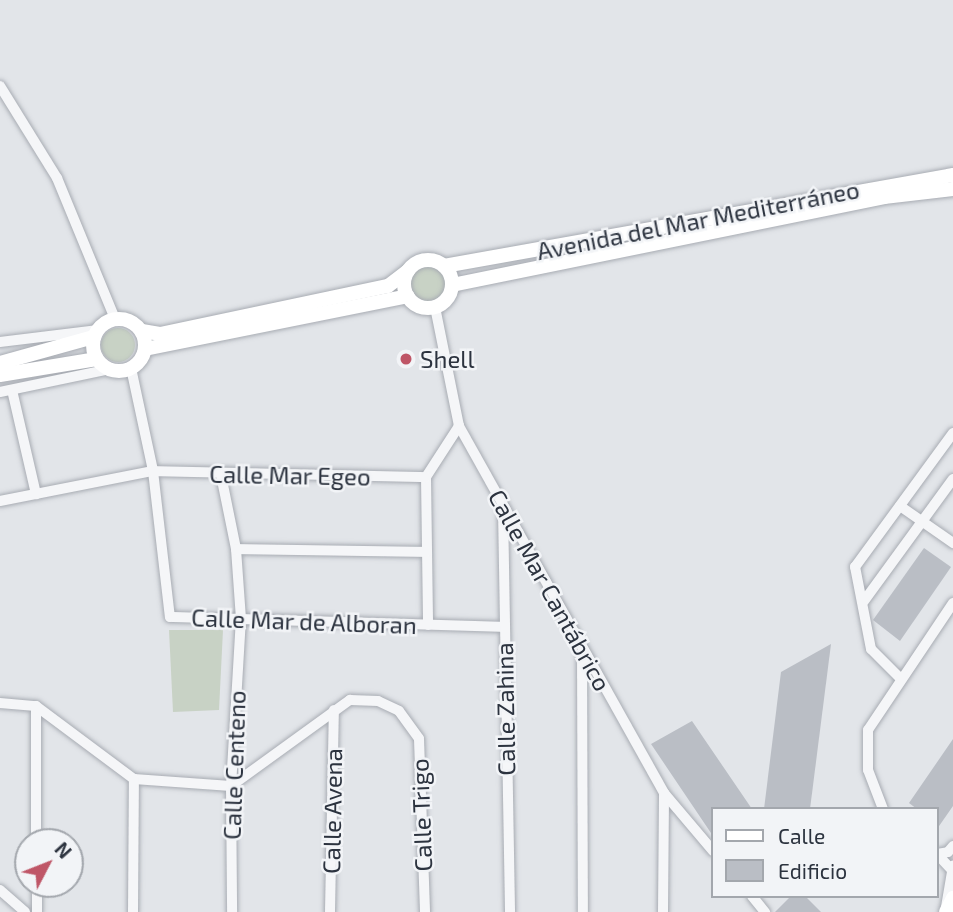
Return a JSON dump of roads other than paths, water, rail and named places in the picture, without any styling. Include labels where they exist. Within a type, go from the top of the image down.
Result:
[{"type":"main road","name":"Avenida del Mar Mediterráneo","points":[[444,266],[953,175]]},
{"type":"main road","name":"Avenida del Mar Mediterráneo","points":[[452,285],[884,197],[953,189]]},
{"type":"main road","points":[[0,363],[96,333],[115,319],[130,321],[142,331],[160,334],[388,286],[429,260],[444,266],[452,285],[447,299],[435,307],[420,306],[408,296]]},
{"type":"main road","points":[[408,271],[408,296]]},
{"type":"main road","points":[[0,375],[97,359],[110,369],[131,368],[145,349],[408,296]]},
{"type":"main road","points":[[142,331],[145,349]]},
{"type":"main road","points":[[96,333],[97,359]]},
{"type":"main road","points":[[946,912],[953,898]]},
{"type":"street","points":[[0,86],[57,178],[115,319]]},
{"type":"street","name":"Calle Mar Cantábrico","points":[[435,307],[458,426],[664,793],[712,850]]},
{"type":"street","points":[[0,342],[96,333]]},
{"type":"street","points":[[131,368],[153,471]]},
{"type":"street","points":[[0,393],[110,369]]},
{"type":"street","points":[[12,390],[36,494]]},
{"type":"street","points":[[428,625],[426,477],[458,426]]},
{"type":"street","points":[[900,678],[871,649],[864,601],[855,567],[953,433]]},
{"type":"street","name":"Calle Mar Egeo","points":[[0,501],[153,471],[221,475],[426,477]]},
{"type":"street","name":"Calle Mar de Alboran","points":[[153,471],[170,617],[503,627]]},
{"type":"street","name":"Calle Centeno","points":[[221,475],[236,549],[241,618],[231,786],[232,912]]},
{"type":"street","points":[[864,601],[953,479]]},
{"type":"street","name":"Calle Zahina","points":[[503,506],[510,912]]},
{"type":"street","points":[[900,506],[953,543]]},
{"type":"street","points":[[236,549],[426,552]]},
{"type":"street","points":[[882,807],[868,770],[865,739],[900,678],[953,603]]},
{"type":"street","points":[[582,648],[583,912]]},
{"type":"street","name":"Calle Trigo","points":[[334,710],[350,700],[377,701],[399,711],[419,739],[425,912]]},
{"type":"street","points":[[0,703],[36,706],[134,779],[231,786],[334,710]]},
{"type":"street","points":[[36,706],[36,828]]},
{"type":"street","name":"Calle Avena","points":[[330,912],[334,710]]},
{"type":"street","points":[[134,779],[134,912]]},
{"type":"street","points":[[663,912],[664,793]]},
{"type":"street","points":[[939,856],[952,868],[946,912]]},
{"type":"street","points":[[0,890],[25,912]]},
{"type":"street","points":[[754,898],[765,912]]},
{"type":"place","name":"Shell","points":[[406,359]]}]
